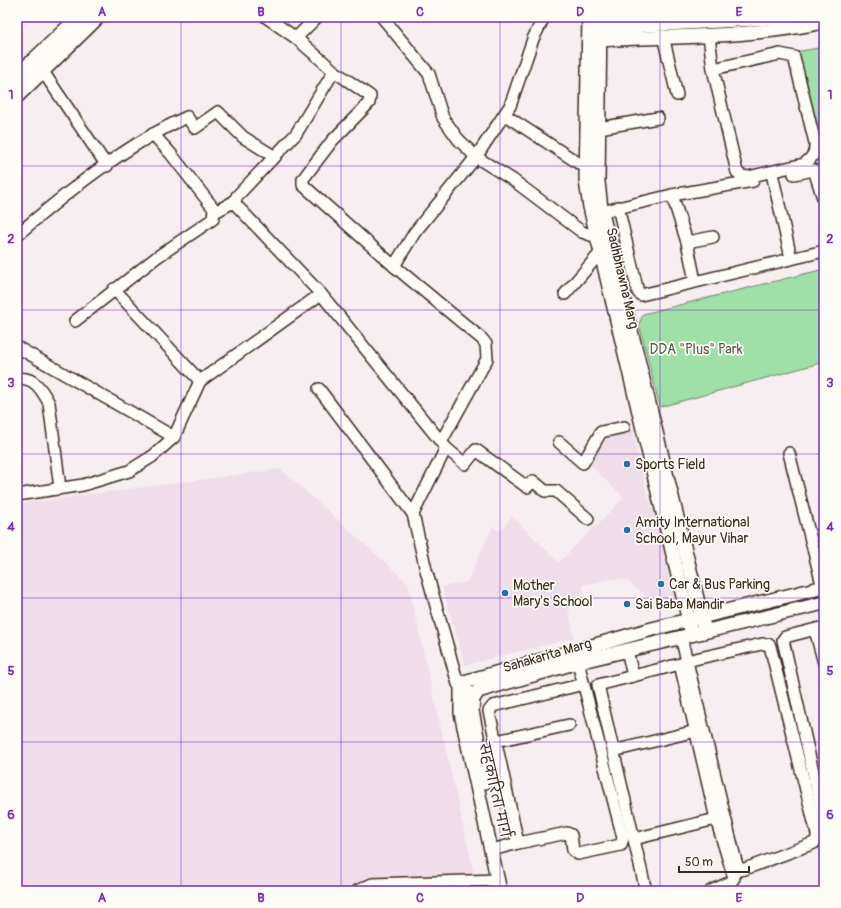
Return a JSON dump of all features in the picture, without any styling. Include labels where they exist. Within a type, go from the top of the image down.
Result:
[{"type":"main road","points":[[17,77],[80,17]]},
{"type":"main road","points":[[17,95],[98,17]]},
{"type":"street","points":[[266,17],[296,38],[334,71],[369,94],[371,98],[369,103],[332,141],[302,179],[302,183],[394,266],[482,339],[486,344],[487,359],[444,445],[414,514]]},
{"type":"street","points":[[296,38],[317,17]]},
{"type":"street","points":[[382,17],[429,74],[443,118],[458,139],[476,157],[513,180],[582,232],[597,237]]},
{"type":"street","points":[[394,266],[415,232],[476,157],[510,106],[533,39],[544,17]]},
{"type":"street","points":[[595,28],[790,17]]},
{"type":"street","points":[[595,28],[663,36],[709,36],[786,30],[824,22]]},
{"type":"street","name":"Sadhbhawna Marg","points":[[595,28],[599,128],[598,182],[601,212],[695,619],[686,636]]},
{"type":"street","name":"Sadhbhawna Marg","points":[[595,28],[586,168],[586,181],[590,207],[695,619],[705,631]]},
{"type":"street","points":[[663,36],[677,95]]},
{"type":"street","points":[[709,36],[713,69],[737,172],[742,176],[748,177],[804,164],[809,161],[816,150],[815,143],[794,57],[780,54],[713,69]]},
{"type":"street","points":[[42,70],[107,166]]},
{"type":"street","points":[[75,321],[114,290],[213,219],[215,212],[235,201],[237,196],[296,134],[334,71]]},
{"type":"street","points":[[17,235],[75,188],[153,134],[187,117],[195,128],[218,112],[243,137],[275,157]]},
{"type":"street","points":[[504,115],[586,168]]},
{"type":"street","points":[[599,128],[658,118]]},
{"type":"street","points":[[153,134],[171,154],[215,212]]},
{"type":"street","points":[[601,212],[672,195],[814,170],[824,201]]},
{"type":"street","points":[[773,178],[791,258]]},
{"type":"street","points":[[672,195],[687,242],[696,281]]},
{"type":"street","points":[[235,201],[235,204],[322,294],[444,445],[465,464],[476,450],[527,487],[533,481],[546,491],[556,491],[588,519]]},
{"type":"street","points":[[618,207],[638,292],[641,295],[824,251]]},
{"type":"street","points":[[687,242],[713,237]]},
{"type":"street","points":[[565,294],[601,252]]},
{"type":"street","points":[[114,290],[200,381]]},
{"type":"street","points":[[17,495],[83,485],[129,472],[153,456],[174,437],[200,381],[322,294]]},
{"type":"street","points":[[17,347],[174,437]]},
{"type":"street","points":[[17,379],[22,378],[34,381],[43,391],[49,403],[60,488]]},
{"type":"street","points":[[319,389],[414,514],[426,570],[458,684],[461,692],[475,696],[472,711],[496,849],[509,891]]},
{"type":"street","points":[[559,442],[583,463],[600,432],[624,426]]},
{"type":"street","points":[[789,453],[824,588]]},
{"type":"street","name":"Sahakarita Marg","points":[[461,692],[464,682],[695,619],[824,588]]},
{"type":"street","name":"Sahakarita Marg","points":[[475,696],[478,691],[578,662],[824,603]]},
{"type":"street","points":[[823,659],[820,628],[785,637],[783,640],[824,820]]},
{"type":"street","points":[[686,636],[686,661],[739,870],[746,869],[814,843],[817,839],[817,834],[770,646],[768,644],[762,644],[686,661]]},
{"type":"street","points":[[627,650],[633,676]]},
{"type":"street","points":[[496,849],[567,833],[571,836],[573,850],[578,854],[621,845],[623,842],[578,662]]},
{"type":"street","points":[[646,891],[598,685],[680,664],[716,819],[734,878],[731,882],[712,891]]},
{"type":"street","points":[[518,843],[489,711],[490,708],[584,684]]},
{"type":"street","name":"सहकारिता मार्ग","points":[[461,692],[461,714],[496,849],[499,886]]},
{"type":"street","points":[[496,741],[569,725]]},
{"type":"street","points":[[613,751],[696,731]]},
{"type":"street","points":[[634,839],[716,819]]},
{"type":"street","points":[[357,891],[372,884],[499,886]]},
{"type":"shaded area","points":[[635,429],[634,435],[646,491],[676,566],[685,603],[660,606],[624,579],[612,579],[583,585],[585,595],[567,600],[574,638],[465,665],[442,587],[467,582],[493,526],[500,532],[512,516],[559,562],[624,498],[590,465],[608,435]]},
{"type":"shaded area","points":[[281,469],[408,583],[478,891],[17,891],[17,504]]},
{"type":"green space","points":[[824,47],[824,184],[789,53]]},
{"type":"green space","name":"DDA \"Plus\" Park","points":[[824,269],[824,362],[660,407],[639,324],[643,314]]},
{"type":"place","name":"Sports Field","points":[[627,464]]},
{"type":"place","name":"Amity International School, Mayur Vihar","points":[[627,530]]},
{"type":"place","name":"Car & Bus Parking","points":[[661,584]]},
{"type":"place","name":"Mother Mary's School","points":[[505,593]]},
{"type":"place","name":"Sai Baba Mandir","points":[[627,604]]}]
